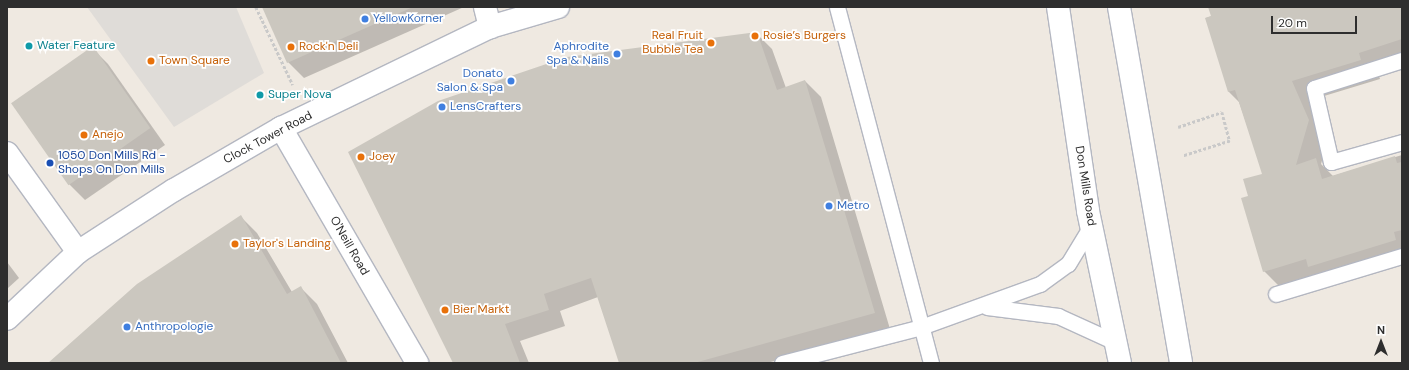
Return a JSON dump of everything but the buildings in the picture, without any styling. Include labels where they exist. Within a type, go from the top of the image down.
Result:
[{"type":"street","name":"Clock Tower Road","points":[[7,319],[78,252],[174,190],[281,128],[488,17],[558,7]]},
{"type":"street","name":"Don Mills Road","points":[[1058,7],[1091,226],[1120,363]]},
{"type":"street","points":[[1119,7],[1181,363]]},
{"type":"street","name":"O'Neill Road","points":[[281,128],[418,363]]},
{"type":"street","points":[[7,153],[78,252]]},
{"type":"lane","points":[[837,7],[931,363]]},
{"type":"lane","points":[[1402,60],[1314,88],[1332,162],[1402,142]]},
{"type":"lane","points":[[782,363],[921,327],[984,307],[1040,284],[1056,275],[1068,264],[1091,226]]},
{"type":"lane","points":[[1276,294],[1402,256]]},
{"type":"lane","points":[[984,307],[1058,316],[1115,342]]},
{"type":"path","points":[[256,7],[293,86]]},
{"type":"path","points":[[1178,126],[1222,112],[1230,141],[1183,156]]},
{"type":"shaded area","name":"Town Square","points":[[87,7],[236,7],[264,73],[174,127]]},
{"type":"place","name":"YellowKorner","points":[[365,19]]},
{"type":"place","name":"Rosie’s Burgers","points":[[755,36]]},
{"type":"place","name":"Real Fruit Bubble Tea","points":[[711,43]]},
{"type":"place","name":"Water Feature","points":[[29,46]]},
{"type":"place","name":"Rock'n Deli","points":[[291,47]]},
{"type":"place","name":"Aphrodite Spa & Nails","points":[[617,54]]},
{"type":"place","name":"Town Square","points":[[151,61]]},
{"type":"place","name":"Donato Salon & Spa","points":[[511,81]]},
{"type":"place","name":"Super Nova","points":[[260,95]]},
{"type":"place","name":"LensCrafters","points":[[442,107]]},
{"type":"place","name":"Anejo","points":[[84,135]]},
{"type":"place","name":"Joey","points":[[361,157]]},
{"type":"place","name":"1050 Don Mills Rd - Shops On Don Mills","points":[[50,163]]},
{"type":"place","name":"Metro","points":[[829,206]]},
{"type":"place","name":"Taylor's Landing","points":[[235,244]]},
{"type":"place","name":"Bier Markt","points":[[445,310]]},
{"type":"place","name":"Anthropologie","points":[[127,327]]}]
